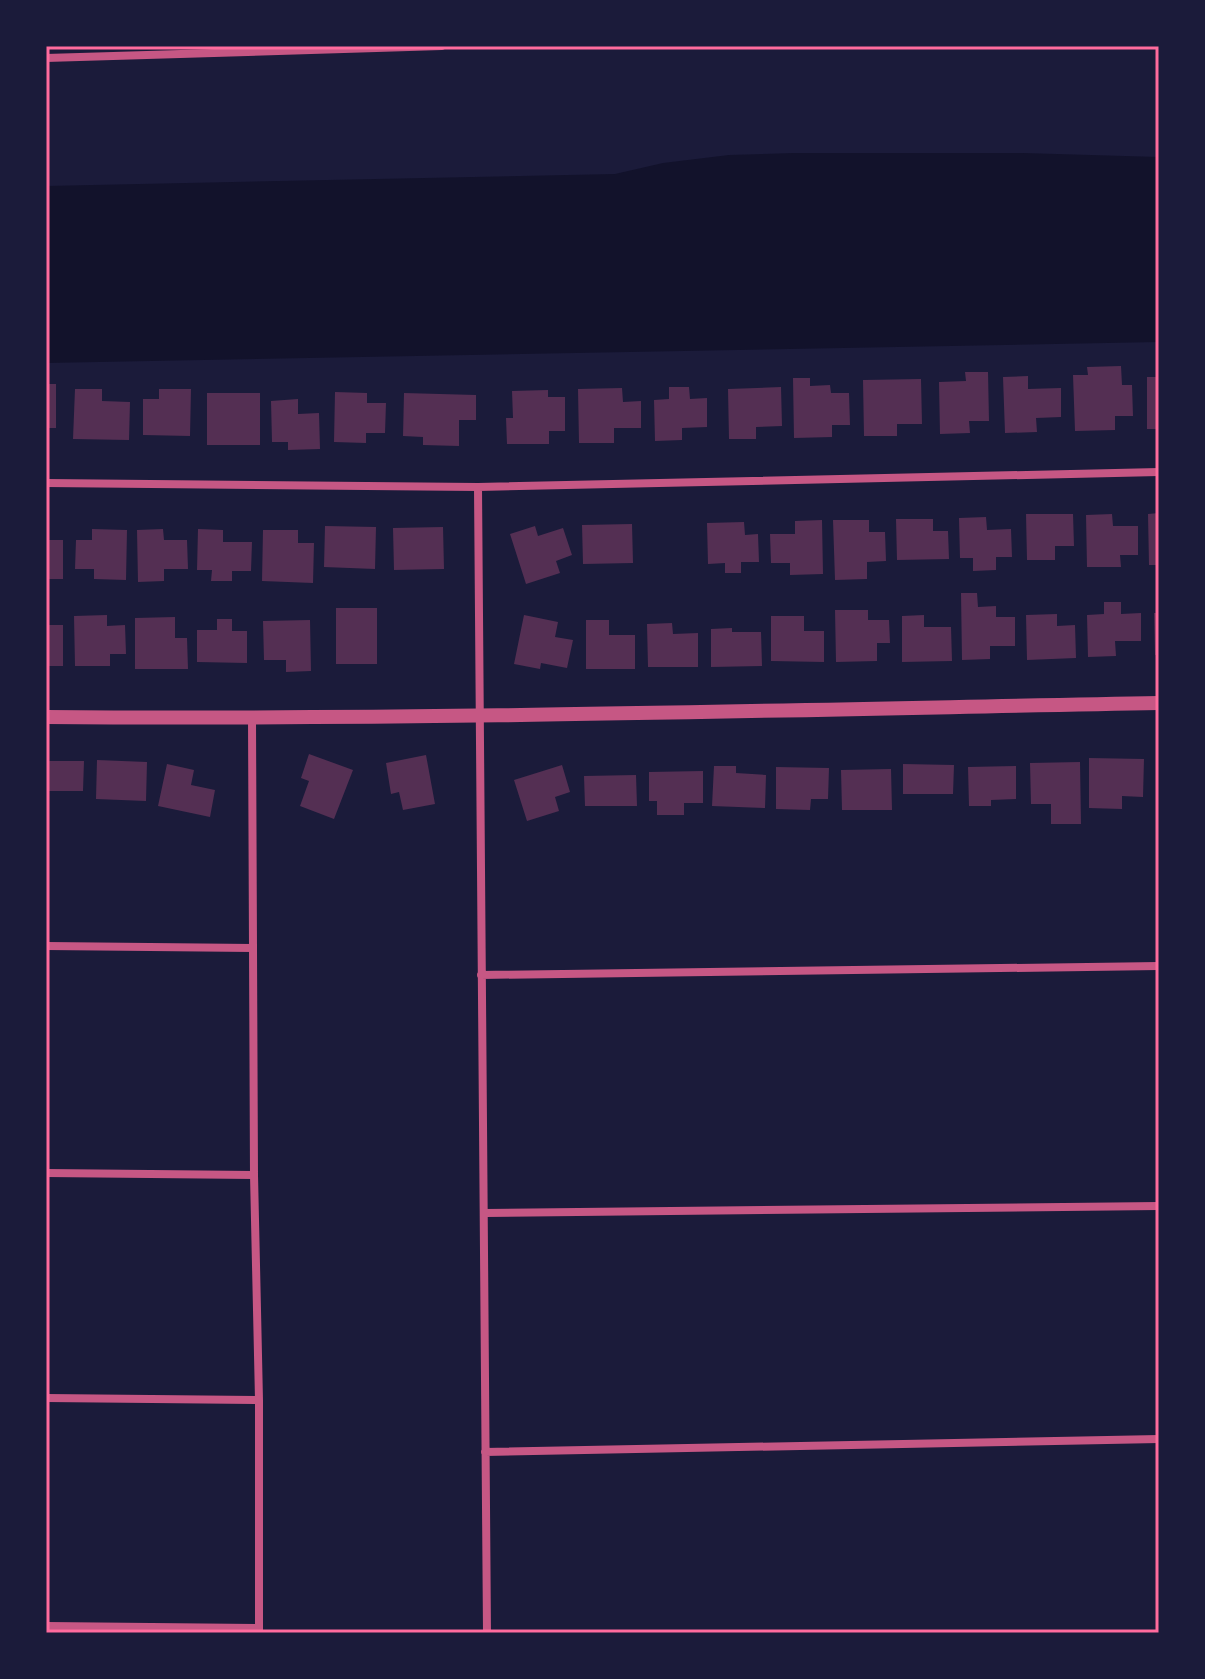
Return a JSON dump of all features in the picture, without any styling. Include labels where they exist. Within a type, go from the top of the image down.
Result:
[{"type":"street","points":[[46,58],[442,46]]},
{"type":"street","points":[[46,483],[478,487],[1159,472]]},
{"type":"street","points":[[478,487],[487,1633]]},
{"type":"street","points":[[46,717],[481,717],[1159,703]]},
{"type":"street","points":[[46,1626],[259,1630],[252,719]]},
{"type":"street","points":[[46,946],[253,948]]},
{"type":"street","points":[[481,975],[1159,966]]},
{"type":"street","points":[[46,1173],[254,1175]]},
{"type":"street","points":[[485,1213],[1159,1206]]},
{"type":"street","points":[[46,1398],[259,1400]]},
{"type":"street","points":[[485,1452],[1159,1439]]},
{"type":"shaded area","points":[[1023,153],[1159,157],[1159,342],[46,363],[46,186],[615,174],[663,163],[729,155]]},
{"type":"building","points":[[1121,366],[1122,385],[1132,385],[1133,416],[1115,416],[1115,430],[1075,431],[1073,375],[1088,375],[1087,367]]},
{"type":"building","points":[[965,372],[988,372],[989,421],[969,421],[970,433],[940,434],[939,382],[966,381]]},
{"type":"building","points":[[1028,376],[1028,389],[1061,388],[1061,417],[1036,418],[1037,432],[1005,433],[1003,377]]},
{"type":"building","points":[[1147,377],[1159,377],[1159,429],[1147,429]]},
{"type":"building","points":[[793,378],[810,378],[810,386],[830,385],[831,393],[849,393],[850,425],[832,425],[832,437],[794,438]]},
{"type":"building","points":[[921,379],[922,424],[897,424],[897,436],[864,436],[863,380]]},
{"type":"building","points":[[46,384],[56,384],[56,428],[46,428]]},
{"type":"building","points":[[669,387],[689,387],[690,399],[707,398],[707,427],[682,428],[682,440],[655,441],[654,400],[669,399]]},
{"type":"building","points":[[781,387],[782,426],[756,427],[756,439],[729,439],[728,389]]},
{"type":"building","points":[[622,388],[623,402],[641,401],[641,428],[614,428],[614,443],[579,443],[578,389]]},
{"type":"building","points":[[75,389],[102,389],[102,401],[130,402],[129,440],[73,439]]},
{"type":"building","points":[[159,389],[191,389],[190,436],[143,435],[143,399],[159,399]]},
{"type":"building","points":[[548,390],[548,397],[565,397],[565,431],[549,431],[549,444],[507,444],[506,418],[513,418],[512,391]]},
{"type":"building","points":[[335,392],[367,393],[367,403],[386,403],[385,433],[366,433],[366,443],[334,442]]},
{"type":"building","points":[[207,393],[260,393],[260,445],[207,445]]},
{"type":"building","points":[[404,393],[476,395],[476,420],[459,420],[459,446],[423,445],[423,437],[403,436]]},
{"type":"building","points":[[298,399],[298,414],[319,413],[320,449],[288,450],[288,442],[272,442],[271,401]]},
{"type":"building","points":[[1159,513],[1159,565],[1149,565],[1148,514]]},
{"type":"building","points":[[1026,514],[1073,514],[1074,546],[1055,546],[1055,560],[1027,560]]},
{"type":"building","points":[[1112,514],[1113,526],[1138,526],[1138,555],[1120,555],[1121,567],[1087,567],[1086,515]]},
{"type":"building","points":[[986,517],[987,530],[1011,529],[1012,557],[996,557],[996,570],[973,571],[973,558],[960,558],[959,518]]},
{"type":"building","points":[[896,519],[933,519],[933,531],[948,531],[949,559],[897,560]]},
{"type":"building","points":[[822,520],[823,574],[790,575],[790,563],[771,563],[770,534],[795,534],[795,521]]},
{"type":"building","points":[[833,520],[869,520],[869,532],[885,532],[886,561],[867,562],[867,579],[835,580]]},
{"type":"building","points":[[744,522],[745,535],[758,534],[759,562],[741,562],[741,573],[725,573],[725,563],[708,564],[707,523]]},
{"type":"building","points":[[632,524],[633,563],[583,564],[582,525]]},
{"type":"building","points":[[325,526],[376,527],[375,569],[324,567]]},
{"type":"building","points":[[535,526],[538,536],[563,528],[572,555],[556,561],[560,573],[526,584],[510,534]]},
{"type":"building","points":[[443,527],[444,569],[394,570],[393,528]]},
{"type":"building","points":[[92,529],[127,530],[126,580],[94,579],[94,569],[75,569],[76,540],[92,540]]},
{"type":"building","points":[[163,529],[164,540],[187,540],[188,569],[164,569],[164,581],[138,582],[137,530]]},
{"type":"building","points":[[198,529],[223,530],[223,542],[252,542],[251,571],[232,571],[232,581],[211,581],[212,570],[197,570]]},
{"type":"building","points":[[263,530],[298,530],[298,543],[314,543],[313,583],[262,581]]},
{"type":"building","points":[[46,540],[63,540],[63,579],[46,579]]},
{"type":"building","points":[[961,593],[977,593],[978,607],[996,606],[996,617],[1015,617],[1015,646],[990,646],[990,659],[962,660]]},
{"type":"building","points":[[1104,602],[1121,602],[1121,614],[1141,613],[1141,641],[1115,641],[1116,656],[1088,657],[1087,615],[1104,614]]},
{"type":"building","points":[[336,608],[377,608],[377,664],[336,664]]},
{"type":"building","points":[[835,610],[868,610],[868,620],[889,620],[890,643],[877,643],[877,661],[836,662]]},
{"type":"building","points":[[1154,613],[1159,613],[1159,655],[1155,655]]},
{"type":"building","points":[[1057,614],[1057,626],[1075,625],[1076,658],[1027,660],[1026,615]]},
{"type":"building","points":[[107,615],[107,626],[125,625],[126,654],[110,654],[110,666],[75,666],[74,616]]},
{"type":"building","points":[[524,615],[558,622],[555,637],[573,640],[567,668],[541,663],[540,669],[514,664]]},
{"type":"building","points":[[924,615],[924,627],[951,627],[952,661],[902,662],[902,616]]},
{"type":"building","points":[[771,616],[804,616],[804,631],[824,631],[824,662],[771,661]]},
{"type":"building","points":[[175,617],[175,638],[187,638],[188,669],[135,669],[135,618]]},
{"type":"building","points":[[217,619],[232,619],[232,631],[247,631],[247,663],[197,662],[197,630],[217,630]]},
{"type":"building","points":[[310,620],[311,671],[286,672],[286,660],[264,660],[263,621]]},
{"type":"building","points":[[586,620],[609,620],[609,635],[635,635],[635,669],[586,669]]},
{"type":"building","points":[[672,623],[673,634],[698,633],[698,667],[648,667],[647,624]]},
{"type":"building","points":[[46,625],[63,625],[63,666],[46,666]]},
{"type":"building","points":[[732,628],[732,632],[761,632],[762,666],[711,667],[711,629]]},
{"type":"building","points":[[309,754],[353,770],[334,819],[300,806],[309,781],[301,778]]},
{"type":"building","points":[[426,755],[435,804],[403,810],[399,792],[391,794],[386,763]]},
{"type":"building","points":[[1089,758],[1144,759],[1143,797],[1122,796],[1122,809],[1089,808]]},
{"type":"building","points":[[97,760],[147,762],[146,801],[96,799]]},
{"type":"building","points":[[46,761],[84,761],[83,791],[46,791]]},
{"type":"building","points":[[1080,762],[1081,824],[1051,824],[1051,804],[1031,804],[1030,763]]},
{"type":"building","points":[[167,764],[194,770],[191,785],[215,790],[210,817],[158,806]]},
{"type":"building","points":[[903,764],[954,765],[953,794],[903,794]]},
{"type":"building","points":[[562,765],[570,792],[555,797],[559,811],[527,821],[514,780]]},
{"type":"building","points":[[714,766],[736,766],[736,773],[766,775],[765,808],[712,806]]},
{"type":"building","points":[[1016,766],[1016,799],[991,800],[991,806],[969,806],[968,767]]},
{"type":"building","points":[[776,767],[829,768],[828,799],[811,799],[810,810],[776,809]]},
{"type":"building","points":[[891,769],[892,810],[842,810],[841,770]]},
{"type":"building","points":[[703,771],[703,803],[684,803],[684,815],[657,815],[657,801],[649,801],[649,772]]},
{"type":"building","points":[[636,775],[637,806],[585,806],[584,776]]}]
